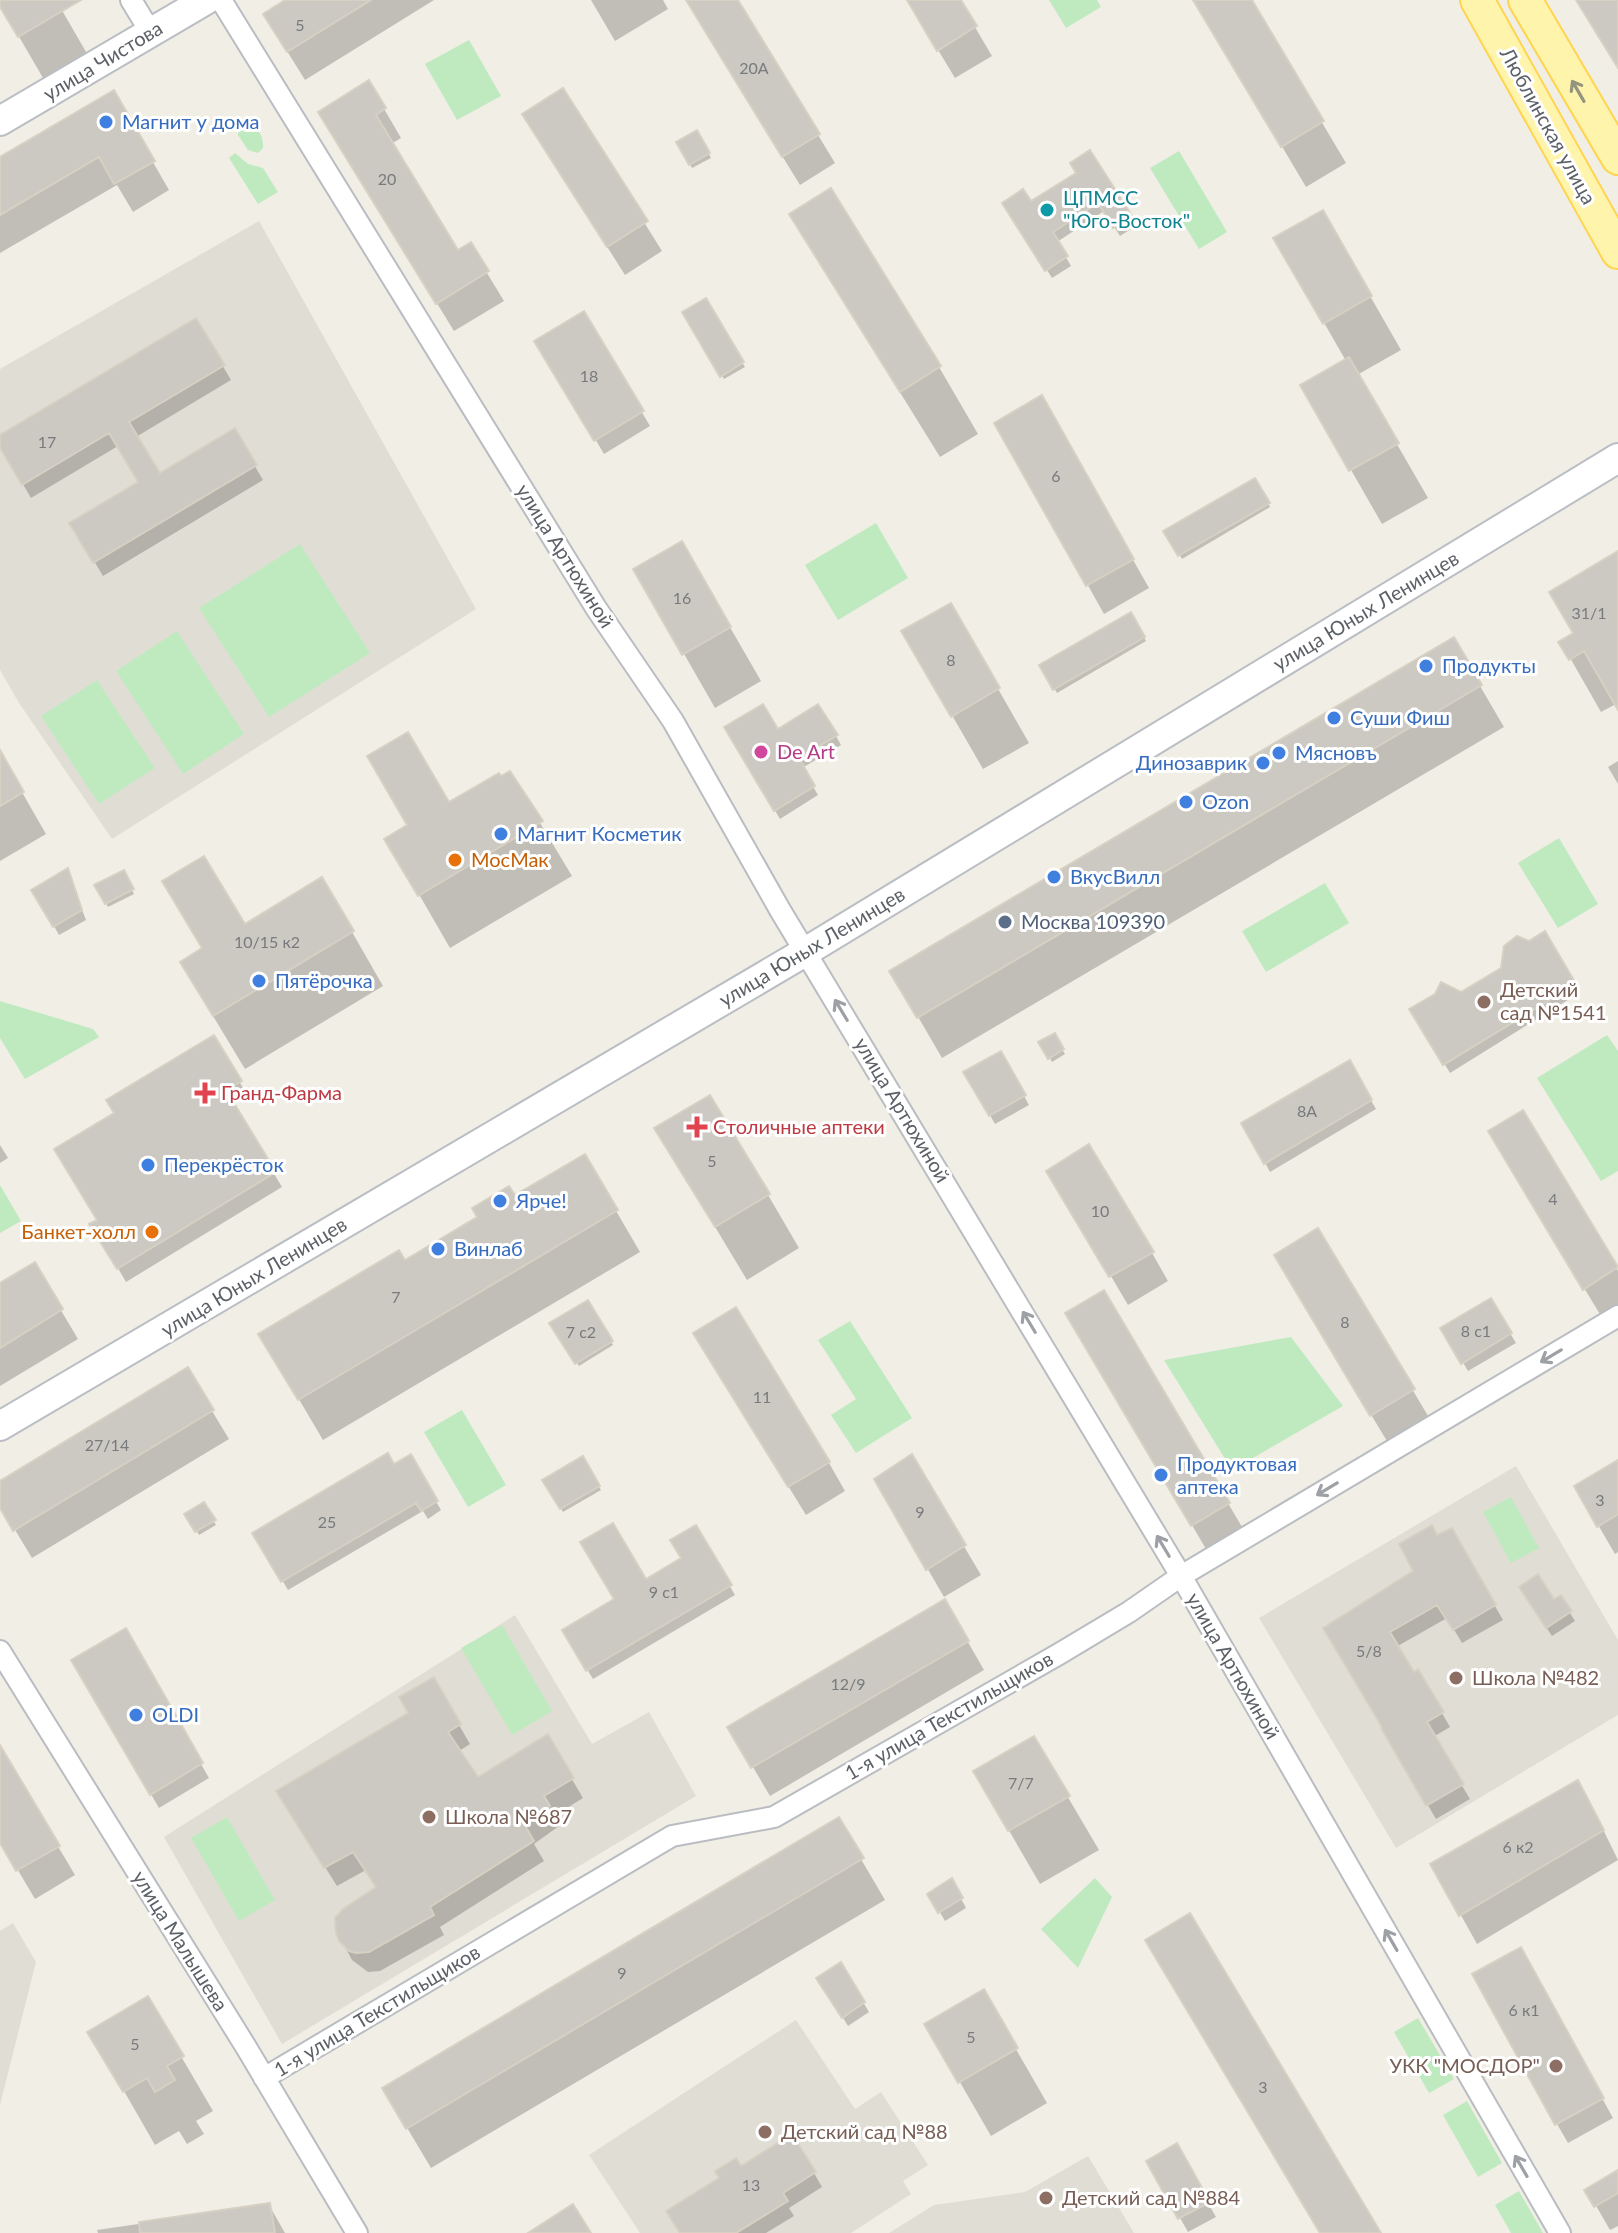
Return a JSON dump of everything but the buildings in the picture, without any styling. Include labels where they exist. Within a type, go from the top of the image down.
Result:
[{"type":"main road","name":"улица Чистова","points":[[0,121],[206,0]]},
{"type":"main road","name":"Люблинская улица","points":[[1477,0],[1618,252]]},
{"type":"main road","name":"Люблинская улица","points":[[1525,0],[1618,158]]},
{"type":"main road","name":"улица Юных Ленинцев","points":[[0,1426],[805,952],[1618,458]]},
{"type":"street","points":[[131,0],[151,33]]},
{"type":"street","name":"улица Артюхиной","points":[[221,0],[596,608],[673,721],[805,952],[1181,1576],[1560,2233]]},
{"type":"street","name":"1-я улица Текстильщиков","points":[[264,2078],[672,1836],[774,1817],[1059,1654],[1181,1576],[1618,1316]]},
{"type":"street","name":"улица Малышева","points":[[0,1651],[357,2233]]},
{"type":"shaded area","points":[[259,221],[476,609],[112,839],[0,670],[0,369]]},
{"type":"shaded area","name":"Школа №482","points":[[1516,1466],[1618,1640],[1618,1715],[1396,1848],[1259,1618]]},
{"type":"shaded area","name":"Школа №687","points":[[515,1615],[592,1744],[649,1712],[696,1796],[282,2044],[164,1837]]},
{"type":"shaded area","points":[[13,1923],[36,1962],[0,2105],[0,1931]]},
{"type":"shaded area","name":"Детский сад №88","points":[[796,2020],[855,2109],[881,2092],[928,2165],[903,2181],[911,2194],[851,2233],[640,2233],[589,2155]]},
{"type":"shaded area","name":"Детский сад №884","points":[[1088,2156],[1134,2233],[889,2233],[934,2205],[1025,2192]]},
{"type":"green space","points":[[1049,0],[1097,0],[1101,7],[1066,28]]},
{"type":"green space","points":[[469,40],[501,96],[457,120],[425,64]]},
{"type":"green space","points":[[246,121],[261,136],[263,148],[258,153],[248,150],[238,135],[239,123]]},
{"type":"green space","points":[[1179,151],[1227,232],[1199,249],[1150,168]]},
{"type":"green space","points":[[235,153],[248,164],[263,168],[278,192],[258,204],[229,158]]},
{"type":"green space","points":[[876,523],[908,578],[838,620],[805,565]]},
{"type":"green space","points":[[300,544],[370,653],[269,717],[199,608]]},
{"type":"green space","points":[[177,631],[244,734],[183,774],[116,671]]},
{"type":"green space","points":[[97,680],[155,768],[99,804],[41,716]]},
{"type":"green space","points":[[1559,838],[1598,904],[1558,928],[1518,863]]},
{"type":"green space","points":[[1325,883],[1349,923],[1266,972],[1242,931]]},
{"type":"green space","points":[[0,1001],[93,1029],[99,1037],[25,1079],[0,1038]]},
{"type":"green space","points":[[1607,1035],[1618,1051],[1618,1171],[1601,1181],[1537,1078]]},
{"type":"green space","points":[[0,1185],[21,1221],[0,1233]]},
{"type":"green space","points":[[850,1321],[912,1418],[856,1453],[831,1415],[856,1399],[818,1340]]},
{"type":"green space","points":[[1291,1337],[1343,1406],[1232,1470],[1164,1360]]},
{"type":"green space","points":[[462,1410],[506,1485],[468,1507],[424,1432]]},
{"type":"green space","points":[[1511,1497],[1539,1548],[1511,1563],[1483,1512]]},
{"type":"green space","points":[[502,1625],[552,1711],[512,1735],[461,1648]]},
{"type":"green space","points":[[227,1817],[275,1900],[239,1921],[191,1838]]},
{"type":"green space","points":[[1095,1878],[1112,1897],[1078,1968],[1041,1929]]},
{"type":"green space","points":[[1418,2018],[1454,2079],[1429,2093],[1394,2032]]},
{"type":"green space","points":[[1467,2101],[1502,2163],[1478,2177],[1443,2115]]},
{"type":"green space","points":[[1519,2191],[1543,2233],[1511,2233],[1495,2205]]},
{"type":"place","name":"Магнит у дома","points":[[106,122]]},
{"type":"place","name":"ЦПМСС \"Юго-Восток\"","points":[[1047,210]]},
{"type":"place","name":"Продукты","points":[[1426,666]]},
{"type":"place","name":"Суши Фиш","points":[[1334,718]]},
{"type":"place","name":"De Art","points":[[761,752]]},
{"type":"place","name":"Мясновъ","points":[[1279,753]]},
{"type":"place","name":"Динозаврик","points":[[1263,763]]},
{"type":"place","name":"Ozon","points":[[1186,802]]},
{"type":"place","name":"Магнит Косметик","points":[[501,834]]},
{"type":"place","name":"МосМак","points":[[455,860]]},
{"type":"place","name":"ВкусВилл","points":[[1054,877]]},
{"type":"place","name":"Москва 109390","points":[[1005,922]]},
{"type":"place","name":"Пятёрочка","points":[[259,981]]},
{"type":"place","name":"Детский сад №1541","points":[[1484,1002]]},
{"type":"place","name":"Гранд-Фарма","points":[[205,1093]]},
{"type":"place","name":"Столичные аптеки","points":[[697,1127]]},
{"type":"place","name":"Перекрёсток","points":[[148,1165]]},
{"type":"place","name":"Ярче!","points":[[500,1201]]},
{"type":"place","name":"Банкет-холл","points":[[152,1232]]},
{"type":"place","name":"Винлаб","points":[[438,1249]]},
{"type":"place","name":"Продуктовая аптека","points":[[1161,1475]]},
{"type":"place","name":"Школа №482","points":[[1456,1678]]},
{"type":"place","name":"OLDI","points":[[136,1715]]},
{"type":"place","name":"Школа №687","points":[[429,1817]]},
{"type":"place","name":"УКК \"МОСДОР\"","points":[[1556,2066]]},
{"type":"place","name":"Детский сад №88","points":[[765,2132]]},
{"type":"place","name":"Детский сад №884","points":[[1046,2198]]}]
